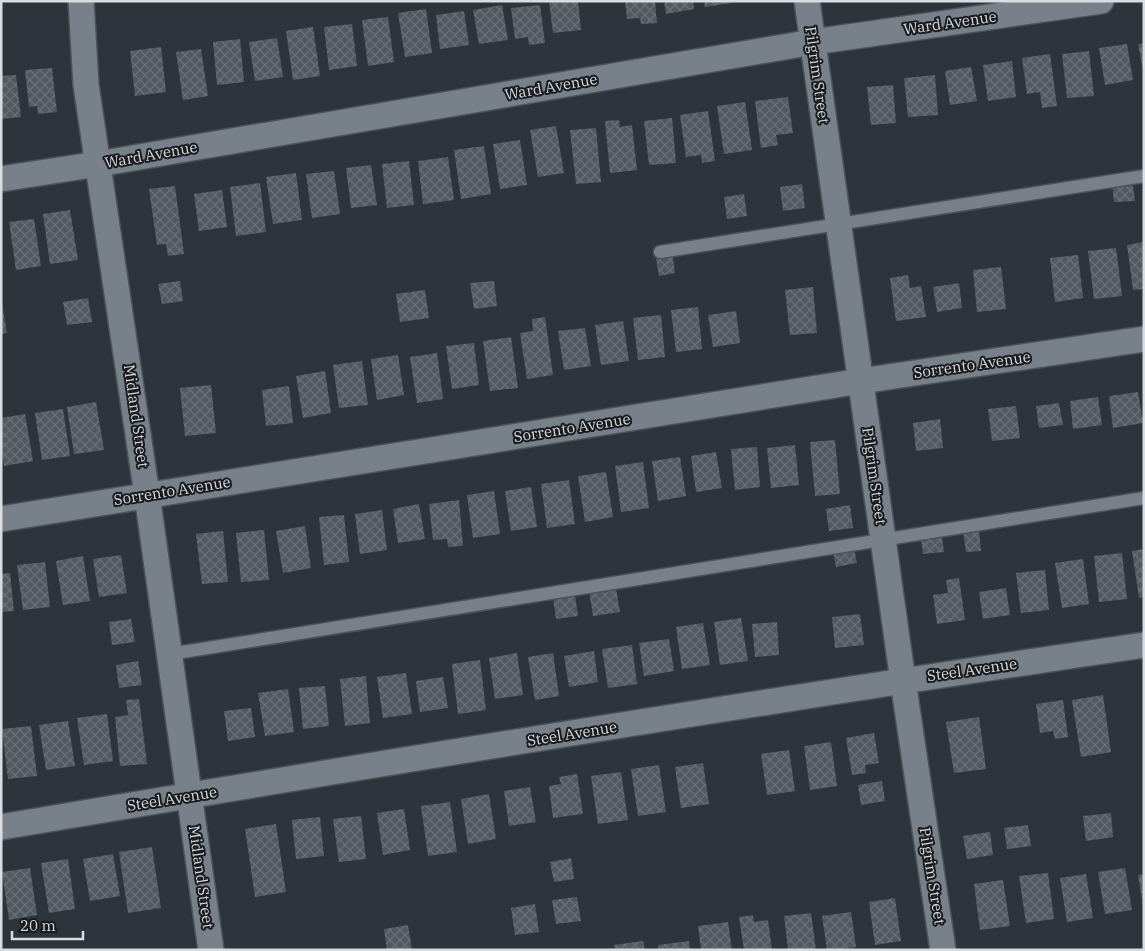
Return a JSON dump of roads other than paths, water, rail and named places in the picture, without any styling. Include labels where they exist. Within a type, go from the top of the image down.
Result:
[{"type":"street","name":"Midland Street","points":[[81,1],[86,85],[148,496],[211,950]]},
{"type":"street","name":"Pilgrim Street","points":[[806,1],[902,681],[943,950]]},
{"type":"street","name":"Ward Avenue","points":[[1,179],[813,42],[1101,1]]},
{"type":"street","name":"Sorrento Avenue","points":[[1,519],[861,381],[1144,339]]},
{"type":"street","name":"Steel Avenue","points":[[1,827],[902,681],[1144,646]]},
{"type":"lane","points":[[660,252],[1144,176]]},
{"type":"lane","points":[[170,654],[1144,498]]}]
